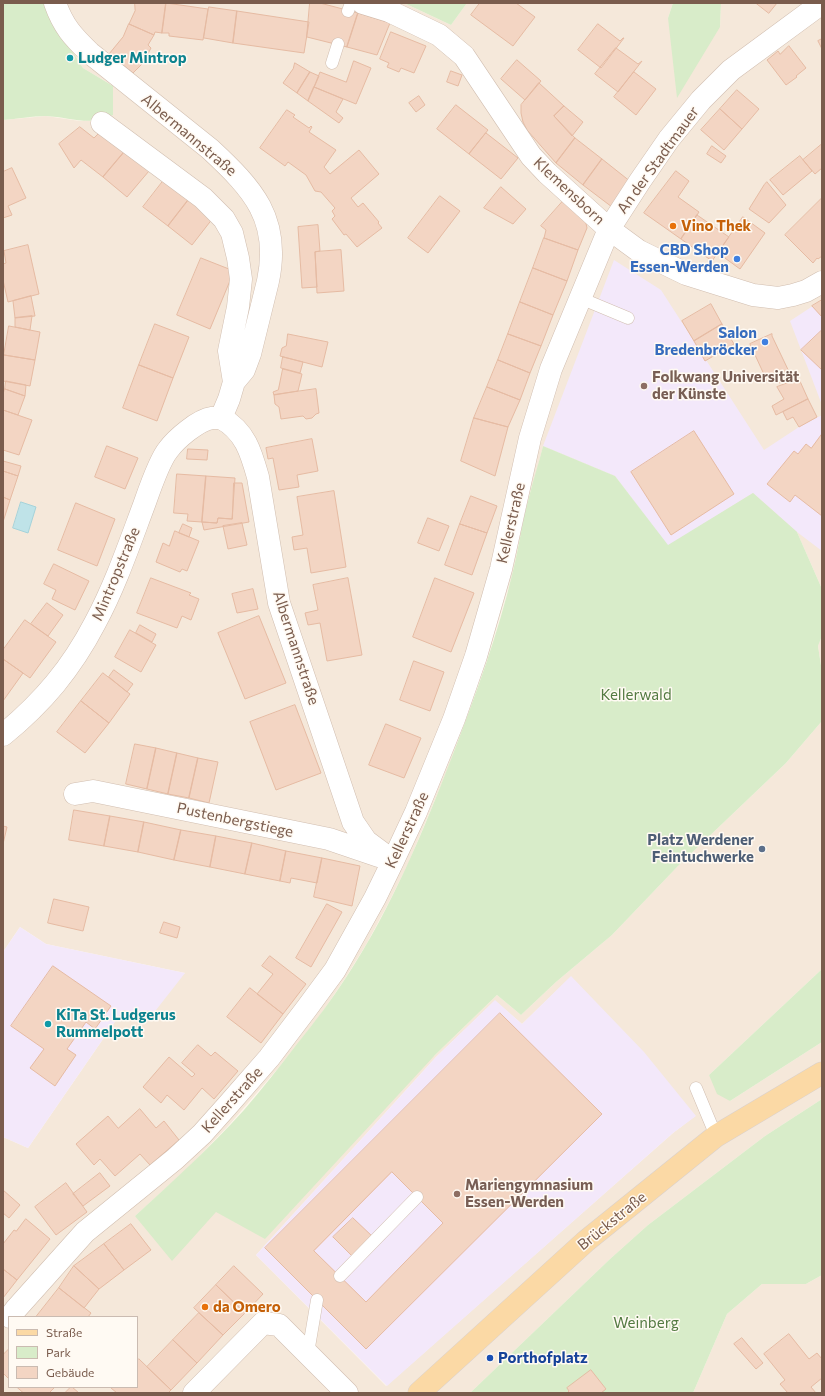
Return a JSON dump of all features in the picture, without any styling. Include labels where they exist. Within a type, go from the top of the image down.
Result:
[{"type":"main road","name":"Brückstraße","points":[[419,1393],[586,1241],[716,1136],[822,1073]]},
{"type":"street","name":"Albermannstraße","points":[[55,3],[65,26],[72,36],[90,53],[210,149],[244,183],[264,214],[271,238],[270,269],[250,354],[244,370],[234,382]]},
{"type":"street","name":"An der Stadtmauer","points":[[610,229],[657,157],[701,100],[732,70],[822,3]]},
{"type":"street","name":"Klemensborn","points":[[354,6],[389,11],[439,35],[464,56],[531,156],[547,173],[610,229],[639,251],[686,274],[753,294],[778,298],[806,291],[822,282]]},
{"type":"street","name":"Albermannstraße","points":[[102,124],[203,198],[224,219],[232,233],[238,258],[240,279],[239,300],[228,351],[234,382],[230,399],[221,418],[231,424],[239,432],[246,442],[253,458],[258,477],[279,603],[353,822],[366,841],[393,861]]},
{"type":"street","name":"Kellerstraße","points":[[11,1316],[85,1232],[176,1159],[228,1106],[269,1058],[308,1008],[335,970],[375,898],[436,766],[476,656],[501,569],[530,438],[551,369],[610,229]]},
{"type":"street","name":"Mintropstraße","points":[[3,735],[55,686],[80,649],[108,597],[153,481],[167,451],[176,441],[198,424],[210,418],[221,418]]},
{"type":"street","name":"Pustenbergstiege","points":[[75,794],[93,791],[329,839],[393,861]]},
{"type":"street","points":[[194,1393],[263,1323],[279,1325],[347,1393]]},
{"type":"lane","points":[[332,63],[338,44]]},
{"type":"lane","points":[[580,298],[628,318]]},
{"type":"lane","points":[[696,1088],[716,1136]]},
{"type":"lane","points":[[340,1276],[417,1198]]},
{"type":"lane","points":[[308,1353],[317,1300]]},
{"type":"shaded area","points":[[47,3],[404,3],[451,25],[467,3],[673,3],[668,18],[720,27],[721,3],[822,3],[822,589],[797,532],[668,546],[615,476],[543,446],[529,496],[513,572],[487,660],[447,771],[408,864],[388,904],[367,943],[346,977],[319,1017],[280,1066],[229,1125],[186,1170],[135,1216],[216,1212],[435,1055],[497,995],[521,1015],[556,982],[612,935],[678,866],[786,763],[822,721],[822,969],[709,1075],[730,1101],[822,1042],[822,1099],[765,1136],[648,1225],[610,1259],[470,1393],[3,1393],[3,1137],[28,1148],[123,1010],[185,973],[46,944],[20,927],[3,952],[3,120],[46,116],[80,121],[104,120],[113,115],[113,86],[83,68],[64,38]],"holes":[[[571,977],[695,1116],[673,1133],[386,1386],[256,1255],[436,1057],[495,1001],[522,1024]]]},
{"type":"shaded area","name":"Folkwang Universität der Künste","points":[[614,260],[661,290],[764,450],[799,427],[822,415],[822,551],[797,532],[753,493],[668,546],[615,476],[543,446]]},
{"type":"shaded area","name":"Folkwang Universität der Künste","points":[[822,300],[822,405],[790,321]]},
{"type":"shaded area","points":[[822,636],[822,672],[818,646]]},
{"type":"shaded area","points":[[20,927],[46,944],[185,973],[149,1019],[123,1010],[28,1148],[3,1137],[3,952]]},
{"type":"shaded area","name":"Mariengymnasium Essen-Werden","points":[[571,976],[644,1052],[696,1116],[673,1133],[387,1386],[256,1255],[436,1057],[495,1000],[522,1024]]},
{"type":"shaded area","points":[[822,1275],[822,1393],[693,1393],[727,1314],[762,1284],[806,1284]]},
{"type":"green space","points":[[3,3],[47,3],[64,38],[83,68],[113,86],[113,115],[105,119],[89,121],[46,116],[3,120]]},
{"type":"green space","points":[[404,3],[467,3],[451,25]]},
{"type":"green space","points":[[673,3],[721,3],[720,27],[677,98],[668,18]]},
{"type":"green space","name":"Kellerwald","points":[[543,446],[615,476],[668,545],[753,493],[797,532],[822,589],[822,636],[818,646],[822,672],[822,721],[786,763],[678,866],[612,935],[556,982],[521,1015],[497,995],[435,1055],[265,1239],[216,1212],[172,1261],[135,1216],[177,1178],[251,1102],[310,1027],[347,976],[393,895],[431,811],[486,664],[501,618],[527,506]]},
{"type":"green space","points":[[822,969],[822,1042],[730,1101],[717,1094],[709,1075]]},
{"type":"green space","name":"Weinberg","points":[[822,1099],[822,1275],[806,1284],[762,1284],[727,1314],[693,1393],[470,1393],[610,1259],[648,1225],[765,1136]]},
{"type":"water","points":[[21,502],[36,507],[28,533],[13,528]]},
{"type":"building","points":[[135,3],[166,3],[162,33],[155,32],[154,35],[129,24],[135,11]]},
{"type":"building","points":[[166,3],[208,9],[203,40],[169,36],[169,33],[162,33]]},
{"type":"building","points":[[310,3],[320,3],[358,13],[347,47],[307,37]]},
{"type":"building","points":[[480,3],[516,3],[535,17],[513,46],[471,15]]},
{"type":"building","points":[[756,3],[777,3],[769,13]]},
{"type":"building","points":[[209,7],[237,11],[233,43],[204,38]]},
{"type":"building","points":[[237,11],[309,22],[304,53],[233,43]]},
{"type":"building","points":[[358,13],[390,23],[377,55],[347,47]]},
{"type":"building","points":[[129,24],[154,35],[148,45],[151,48],[143,63],[133,73],[109,54],[123,37]]},
{"type":"building","points":[[598,24],[620,41],[624,38],[601,68],[578,50]]},
{"type":"building","points":[[391,32],[426,46],[414,73],[401,68],[399,72],[387,67],[389,63],[380,59]]},
{"type":"building","points":[[822,39],[822,49],[818,41]]},
{"type":"building","points":[[789,46],[806,68],[786,85],[767,60],[778,51],[780,54]]},
{"type":"building","points":[[616,48],[638,64],[642,61],[618,92],[595,74]]},
{"type":"building","points":[[517,60],[541,81],[525,100],[501,79]]},
{"type":"building","points":[[354,61],[371,68],[356,104],[314,87],[320,72],[346,82]]},
{"type":"building","points":[[295,63],[310,72],[297,93],[283,83],[293,69]]},
{"type":"building","points":[[451,71],[462,75],[458,86],[447,82]]},
{"type":"building","points":[[310,72],[319,76],[308,101],[297,93]]},
{"type":"building","points":[[634,72],[656,89],[636,115],[614,97]]},
{"type":"building","points":[[539,83],[564,106],[554,116],[575,138],[556,163],[527,130],[521,113],[521,105]]},
{"type":"building","points":[[314,87],[343,99],[336,112],[343,118],[339,123],[308,101]]},
{"type":"building","points":[[737,90],[759,109],[742,129],[720,109]]},
{"type":"building","points":[[419,96],[425,105],[416,112],[409,103]]},
{"type":"building","points":[[456,105],[488,130],[469,154],[437,129]]},
{"type":"building","points":[[564,106],[583,122],[572,136],[554,116]]},
{"type":"building","points":[[720,109],[742,129],[724,150],[701,130]]},
{"type":"building","points":[[287,110],[295,115],[293,117],[309,128],[311,126],[312,127],[309,132],[336,150],[324,167],[330,174],[359,150],[379,174],[351,198],[358,207],[363,203],[379,222],[378,223],[382,228],[357,247],[346,234],[344,235],[332,219],[335,216],[332,211],[335,208],[321,192],[315,191],[306,175],[288,162],[285,166],[260,148]]},
{"type":"building","points":[[80,127],[94,138],[101,131],[125,151],[103,177],[81,160],[74,168],[59,144]]},
{"type":"building","points":[[486,133],[518,158],[501,179],[469,154]]},
{"type":"building","points":[[575,138],[602,159],[583,185],[556,163]]},
{"type":"building","points":[[822,144],[822,168],[815,174],[803,160]]},
{"type":"building","points":[[712,146],[726,156],[721,163],[707,154]]},
{"type":"building","points":[[125,151],[149,171],[127,197],[103,177]]},
{"type":"building","points":[[800,156],[812,171],[783,195],[770,180]]},
{"type":"building","points":[[602,159],[631,182],[612,207],[583,185]]},
{"type":"building","points":[[12,168],[26,198],[8,206],[12,215],[3,218],[3,172]]},
{"type":"building","points":[[676,171],[689,181],[678,197],[699,212],[681,239],[644,213]]},
{"type":"building","points":[[164,180],[189,199],[168,226],[143,207]]},
{"type":"building","points":[[767,182],[786,205],[769,223],[749,209]]},
{"type":"building","points":[[501,187],[526,209],[513,224],[484,208]]},
{"type":"building","points":[[440,196],[460,211],[428,253],[408,238]]},
{"type":"building","points":[[822,198],[822,256],[818,259],[817,258],[813,263],[785,235]]},
{"type":"building","points":[[189,199],[213,218],[192,245],[168,226]]},
{"type":"building","points":[[564,200],[585,219],[587,228],[578,250],[544,238],[546,230],[541,226]]},
{"type":"building","points":[[697,215],[729,237],[712,261],[681,239]]},
{"type":"building","points":[[743,217],[765,233],[740,269],[718,253]]},
{"type":"building","points":[[318,225],[320,251],[315,252],[317,287],[302,288],[298,227]]},
{"type":"building","points":[[544,238],[578,250],[567,281],[533,268]]},
{"type":"building","points":[[28,245],[39,294],[8,302],[3,280],[3,264],[6,263],[4,251]]},
{"type":"building","points":[[341,250],[344,291],[317,293],[315,252]]},
{"type":"building","points":[[201,258],[234,271],[210,329],[177,315]]},
{"type":"building","points":[[533,268],[567,281],[553,315],[520,302]]},
{"type":"building","points":[[31,296],[35,316],[15,318],[13,301]]},
{"type":"building","points":[[822,300],[822,317],[812,306]]},
{"type":"building","points":[[520,302],[553,315],[541,346],[508,334]]},
{"type":"building","points":[[711,304],[722,324],[694,341],[682,321]]},
{"type":"building","points":[[32,316],[30,330],[15,327],[15,318]]},
{"type":"building","points":[[155,324],[189,337],[173,378],[139,365]]},
{"type":"building","points":[[722,324],[734,344],[705,361],[694,341]]},
{"type":"building","points":[[9,326],[40,332],[35,360],[4,355]]},
{"type":"building","points":[[822,330],[822,370],[801,350]]},
{"type":"building","points":[[288,334],[328,342],[322,367],[280,356],[282,348],[286,346]]},
{"type":"building","points":[[508,334],[541,346],[530,373],[498,360]]},
{"type":"building","points":[[772,334],[792,378],[779,383],[776,377],[767,381],[750,344]]},
{"type":"building","points":[[4,355],[35,360],[30,386],[3,381]]},
{"type":"building","points":[[283,357],[303,362],[300,373],[281,368]]},
{"type":"building","points":[[498,360],[530,373],[520,400],[487,387]]},
{"type":"building","points":[[139,365],[173,378],[157,421],[123,408]]},
{"type":"building","points":[[283,369],[302,374],[298,391],[274,395],[273,392],[278,390]]},
{"type":"building","points":[[799,379],[808,399],[776,415],[772,406],[784,399],[777,387]]},
{"type":"building","points":[[6,381],[26,385],[25,396],[5,389]]},
{"type":"building","points":[[487,387],[520,400],[508,427],[474,418]]},
{"type":"building","points":[[5,389],[25,396],[18,415],[3,410],[3,394]]},
{"type":"building","points":[[316,389],[319,413],[312,418],[306,419],[303,416],[281,419],[279,407],[275,404],[274,395]]},
{"type":"building","points":[[808,399],[817,417],[799,427],[793,417],[787,420],[783,412]]},
{"type":"building","points":[[3,410],[32,420],[19,455],[3,450]]},
{"type":"building","points":[[474,418],[508,427],[495,476],[461,461]]},
{"type":"building","points":[[694,431],[734,494],[671,535],[631,472]]},
{"type":"building","points":[[822,434],[822,516],[795,495],[790,502],[767,484],[794,451],[798,454],[806,444],[811,448]]},
{"type":"building","points":[[312,439],[318,471],[297,475],[299,487],[279,490],[273,458],[268,459],[266,448]]},
{"type":"building","points":[[107,446],[138,458],[125,489],[95,477]]},
{"type":"building","points":[[188,449],[208,450],[207,460],[187,459]]},
{"type":"building","points":[[3,461],[21,466],[18,476],[3,471]]},
{"type":"building","points":[[3,471],[18,476],[10,500],[3,497]]},
{"type":"building","points":[[177,474],[206,476],[202,522],[187,521],[188,514],[174,513]]},
{"type":"building","points":[[206,476],[235,478],[232,519],[218,518],[217,523],[202,522]]},
{"type":"building","points":[[234,483],[242,483],[249,522],[204,530],[202,522],[217,523],[218,518],[232,519]]},
{"type":"building","points":[[334,491],[346,567],[311,573],[307,548],[294,550],[292,537],[303,535],[297,497]]},
{"type":"building","points":[[471,496],[497,506],[487,533],[460,524]]},
{"type":"building","points":[[3,497],[10,500],[3,522]]},
{"type":"building","points":[[76,503],[115,519],[97,566],[58,550]]},
{"type":"building","points":[[428,518],[449,526],[439,551],[418,543]]},
{"type":"building","points":[[242,523],[247,545],[228,549],[223,526]]},
{"type":"building","points":[[183,524],[192,528],[189,537],[179,533]]},
{"type":"building","points":[[460,524],[487,533],[472,575],[445,565]]},
{"type":"building","points":[[175,531],[199,541],[187,571],[182,569],[180,572],[156,562],[163,543],[169,546]]},
{"type":"building","points":[[54,564],[89,581],[75,610],[52,599],[56,590],[44,584]]},
{"type":"building","points":[[151,578],[191,593],[189,595],[199,599],[191,620],[182,616],[177,628],[137,613]]},
{"type":"building","points":[[348,578],[362,655],[327,661],[320,623],[308,625],[305,613],[318,610],[313,585]]},
{"type":"building","points":[[435,578],[474,593],[451,652],[413,637]]},
{"type":"building","points":[[253,589],[258,609],[237,613],[232,594]]},
{"type":"building","points":[[47,603],[63,615],[48,636],[31,624]]},
{"type":"building","points":[[259,616],[286,683],[245,699],[218,633]]},
{"type":"building","points":[[25,620],[56,642],[30,678],[3,659],[3,650]]},
{"type":"building","points":[[140,625],[156,634],[152,642],[136,633]]},
{"type":"building","points":[[130,630],[156,645],[141,672],[115,657]]},
{"type":"building","points":[[3,659],[23,673],[3,701]]},
{"type":"building","points":[[414,661],[444,672],[430,711],[400,700]]},
{"type":"building","points":[[114,670],[133,684],[127,692],[109,677]]},
{"type":"building","points":[[103,673],[130,694],[109,723],[81,701]]},
{"type":"building","points":[[81,701],[109,723],[85,753],[57,732]]},
{"type":"building","points":[[295,705],[321,773],[276,790],[250,722]]},
{"type":"building","points":[[386,724],[421,738],[404,778],[369,765]]},
{"type":"building","points":[[135,744],[156,748],[147,789],[126,784]]},
{"type":"building","points":[[156,748],[177,753],[168,794],[147,789]]},
{"type":"building","points":[[177,753],[198,758],[189,798],[168,794]]},
{"type":"building","points":[[198,758],[218,762],[209,803],[189,798]]},
{"type":"building","points":[[74,810],[110,816],[104,846],[69,840]]},
{"type":"building","points":[[110,816],[144,822],[138,852],[104,846]]},
{"type":"building","points":[[144,822],[181,830],[174,860],[138,852]]},
{"type":"building","points":[[3,826],[7,827],[3,844]]},
{"type":"building","points":[[181,830],[216,836],[210,867],[174,860]]},
{"type":"building","points":[[216,836],[252,843],[245,874],[210,867]]},
{"type":"building","points":[[252,843],[286,851],[280,881],[245,874]]},
{"type":"building","points":[[286,851],[322,858],[317,883],[291,878],[290,883],[280,881]]},
{"type":"building","points":[[322,858],[360,866],[352,906],[314,897]]},
{"type":"building","points":[[54,899],[89,907],[83,931],[48,923]]},
{"type":"building","points":[[327,904],[342,912],[311,967],[296,958]]},
{"type":"building","points":[[164,922],[180,927],[177,938],[160,933]]},
{"type":"building","points":[[270,956],[306,984],[283,1014],[257,994],[273,974],[262,966]]},
{"type":"building","name":"KiTa St. Ludgerus Rummelpott","points":[[53,966],[111,1006],[95,1029],[86,1022],[67,1049],[76,1055],[55,1086],[30,1068],[44,1049],[11,1026]]},
{"type":"building","points":[[250,988],[283,1014],[261,1043],[227,1017]]},
{"type":"building","points":[[500,1013],[602,1114],[366,1349],[265,1248]],"holes":[[[392,1172],[443,1223],[366,1302],[314,1251]]]},
{"type":"building","points":[[198,1045],[211,1056],[215,1052],[238,1071],[214,1099],[202,1088],[184,1110],[167,1095],[161,1103],[143,1087],[169,1057],[192,1077],[195,1074],[182,1063]]},
{"type":"building","points":[[140,1109],[156,1128],[164,1121],[179,1140],[150,1165],[140,1154],[115,1176],[100,1159],[94,1165],[76,1144],[108,1116],[118,1128]]},
{"type":"building","points":[[100,1173],[110,1186],[83,1206],[73,1194]]},
{"type":"building","points":[[66,1183],[87,1212],[56,1235],[35,1207]]},
{"type":"building","points":[[3,1190],[20,1205],[9,1218],[3,1213]]},
{"type":"building","points":[[353,1218],[373,1237],[353,1257],[333,1237]]},
{"type":"building","points":[[26,1219],[50,1239],[17,1280],[3,1269],[3,1244],[14,1230],[16,1231]]},
{"type":"building","points":[[131,1224],[151,1250],[124,1270],[104,1244]]},
{"type":"building","points":[[104,1244],[124,1270],[99,1289],[74,1266]]},
{"type":"building","points":[[74,1266],[99,1289],[84,1308],[59,1288]]},
{"type":"building","points":[[234,1266],[263,1294],[245,1313],[216,1285]]},
{"type":"building","points":[[3,1269],[17,1280],[3,1298]]},
{"type":"building","points":[[216,1285],[245,1313],[223,1335],[194,1308]]},
{"type":"building","points":[[59,1288],[91,1313],[89,1316],[37,1316]]},
{"type":"building","points":[[199,1313],[223,1335],[197,1363],[173,1340]]},
{"type":"building","points":[[789,1334],[809,1359],[817,1353],[822,1359],[822,1378],[811,1387],[816,1393],[788,1393],[780,1384],[785,1380],[764,1354]]},
{"type":"building","points":[[742,1338],[763,1363],[756,1369],[734,1344]]},
{"type":"building","points":[[173,1340],[197,1363],[171,1390],[147,1367]]},
{"type":"building","points":[[8,1350],[8,1378],[3,1373],[3,1355]]},
{"type":"building","points":[[139,1359],[171,1390],[168,1393],[117,1393],[111,1388],[138,1388]]},
{"type":"building","points":[[591,1370],[606,1389],[601,1393],[567,1393],[569,1391],[567,1388]]},
{"type":"building","points":[[18,1388],[54,1388],[49,1393],[24,1393]]},
{"type":"building","points":[[70,1388],[73,1388],[79,1393],[65,1393]]},
{"type":"place","name":"Ludger Mintrop","points":[[70,58]]},
{"type":"place","name":"Vino Thek","points":[[673,226]]},
{"type":"place","name":"CBD Shop Essen-Werden","points":[[737,259]]},
{"type":"place","name":"Salon Bredenbröcker","points":[[765,342]]},
{"type":"place","name":"Folkwang Universität der Künste","points":[[644,386]]},
{"type":"place","name":"Platz Werdener Feintuchwerke","points":[[762,849]]},
{"type":"place","name":"KiTa St. Ludgerus Rummelpott","points":[[48,1024]]},
{"type":"place","name":"Mariengymnasium Essen-Werden","points":[[457,1194]]},
{"type":"place","name":"da Omero","points":[[205,1307]]},
{"type":"place","name":"Porthofplatz","points":[[490,1358]]}]
